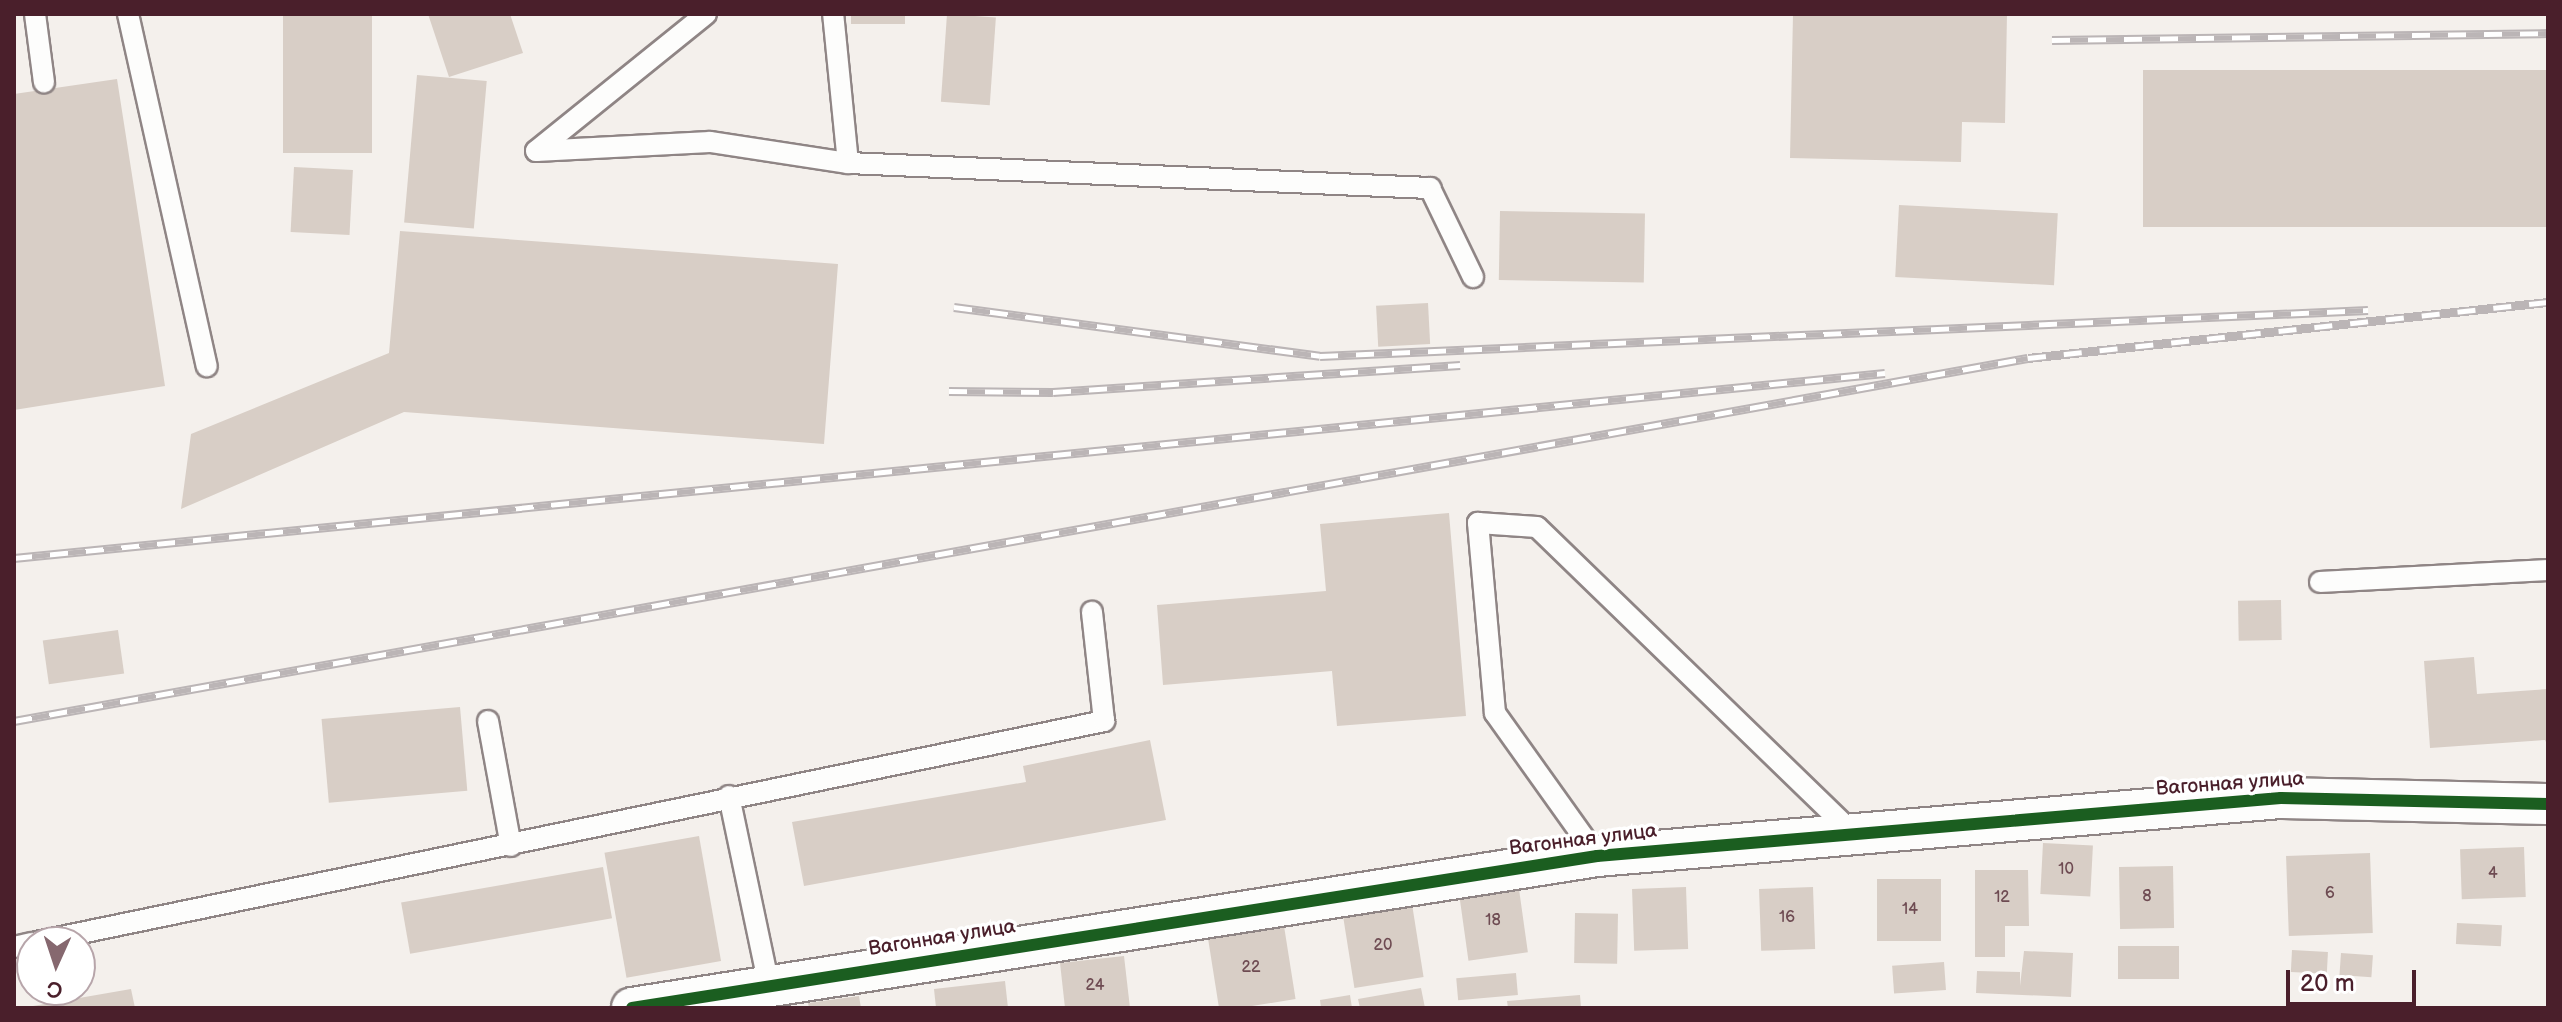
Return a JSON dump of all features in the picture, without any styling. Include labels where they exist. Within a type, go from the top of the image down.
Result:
[{"type":"street","name":"Вагонная улица","points":[[632,1008],[1597,856],[2281,798],[2548,804]]},
{"type":"lane","points":[[44,82],[35,14],[51,14]]},
{"type":"lane","points":[[128,14],[207,366]]},
{"type":"lane","points":[[706,14],[536,151],[710,142],[848,163],[1430,188],[1473,277]]},
{"type":"lane","points":[[833,14],[848,163]]},
{"type":"lane","points":[[1597,856],[1495,713],[1478,523],[1537,527],[1853,833]]},
{"type":"lane","points":[[2320,582],[2548,570]]},
{"type":"lane","points":[[96,930],[511,846],[729,796],[1104,721],[1092,612]]},
{"type":"lane","points":[[488,721],[511,846]]},
{"type":"lane","points":[[729,796],[769,985]]},
{"type":"building","points":[[283,14],[372,14],[372,153],[283,153]]},
{"type":"building","points":[[428,14],[510,14],[523,53],[449,77]]},
{"type":"building","points":[[851,14],[905,14],[905,24],[851,24]]},
{"type":"building","points":[[947,14],[996,17],[990,105],[941,102]]},
{"type":"building","points":[[1793,14],[2007,14],[2005,123],[1962,122],[1961,162],[1790,158]]},
{"type":"building","points":[[2143,70],[2548,70],[2548,227],[2143,227]]},
{"type":"building","points":[[417,75],[487,81],[474,229],[404,222]]},
{"type":"building","points":[[117,79],[165,386],[14,410],[14,94]]},
{"type":"building","points":[[294,167],[353,170],[350,235],[291,232]]},
{"type":"building","points":[[1899,205],[2058,213],[2054,285],[1895,277]]},
{"type":"building","points":[[1500,211],[1645,214],[1644,283],[1499,280]]},
{"type":"building","points":[[400,231],[838,264],[824,444],[404,412],[181,509],[191,434],[389,353]]},
{"type":"building","points":[[1428,303],[1430,344],[1378,347],[1376,306]]},
{"type":"building","points":[[1449,513],[1466,716],[1337,726],[1332,671],[1163,685],[1157,605],[1326,591],[1320,524]]},
{"type":"building","points":[[2281,600],[2282,640],[2239,641],[2238,601]]},
{"type":"building","points":[[118,630],[124,674],[49,684],[43,641]]},
{"type":"building","points":[[2474,657],[2477,694],[2548,689],[2548,746],[2545,740],[2430,748],[2424,661]]},
{"type":"building","points":[[460,707],[467,791],[329,803],[322,719]]},
{"type":"building","points":[[1150,740],[1166,820],[804,886],[792,822],[1026,782],[1023,766]]},
{"type":"building","points":[[699,836],[721,961],[627,978],[604,853]]},
{"type":"building","points":[[2043,843],[2093,846],[2090,897],[2040,894]]},
{"type":"building","points":[[2524,847],[2526,897],[2462,899],[2460,849]]},
{"type":"building","points":[[2370,853],[2373,933],[2289,936],[2286,856]]},
{"type":"building","points":[[2173,866],[2174,928],[2120,929],[2119,867]]},
{"type":"building","points":[[603,867],[612,918],[410,954],[401,903]]},
{"type":"building","points":[[1975,870],[2028,870],[2029,926],[2005,926],[2005,957],[1975,957]]},
{"type":"building","points":[[1877,879],[1941,879],[1941,941],[1877,941]]},
{"type":"building","points":[[1518,882],[1528,952],[1468,961],[1459,890]]},
{"type":"building","points":[[1686,887],[1688,949],[1634,951],[1632,889]]},
{"type":"building","points":[[1813,887],[1815,949],[1761,951],[1759,889]]},
{"type":"building","points":[[1412,904],[1424,977],[1354,988],[1343,915]]},
{"type":"building","points":[[1575,913],[1618,914],[1617,964],[1574,963]]},
{"type":"building","points":[[2457,923],[2502,925],[2501,946],[2456,944]]},
{"type":"building","points":[[1284,926],[1296,999],[1219,1008],[1208,938]]},
{"type":"building","points":[[2118,946],[2179,946],[2179,979],[2118,979]]},
{"type":"building","points":[[2292,950],[2328,952],[2327,974],[2291,972]]},
{"type":"building","points":[[2024,951],[2073,953],[2071,997],[1976,993],[1977,971],[2020,972],[2020,986]]},
{"type":"building","points":[[2341,953],[2373,955],[2371,977],[2339,975]]},
{"type":"building","points":[[1124,956],[1130,1008],[1065,1008],[1060,963]]},
{"type":"building","points":[[1944,962],[1946,990],[1894,994],[1892,966]]},
{"type":"building","points":[[1516,973],[1518,995],[1458,1000],[1456,978]]},
{"type":"building","points":[[1005,981],[1008,1008],[936,1008],[934,989]]},
{"type":"building","points":[[1421,988],[1425,1008],[1360,1008],[1358,999]]},
{"type":"building","points":[[131,989],[135,1008],[33,1008],[96,1006],[96,995]]},
{"type":"building","points":[[1350,995],[1352,1008],[1321,1008],[1320,1000]]},
{"type":"building","points":[[1580,995],[1581,1008],[1508,1008],[1507,1001]]},
{"type":"building","points":[[859,996],[861,1008],[809,1008],[808,1003]]},
{"type":"railway","points":[[2052,40],[2548,33]]},
{"type":"railway","points":[[14,721],[2028,358],[2548,302]]},
{"type":"railway","points":[[954,307],[1320,356],[2368,310]]},
{"type":"railway","points":[[949,391],[1053,392],[1460,365]]},
{"type":"railway","points":[[14,558],[1885,373]]},
{"type":"cycle path","points":[[632,1008],[1597,856],[2281,798],[2548,804]]}]
